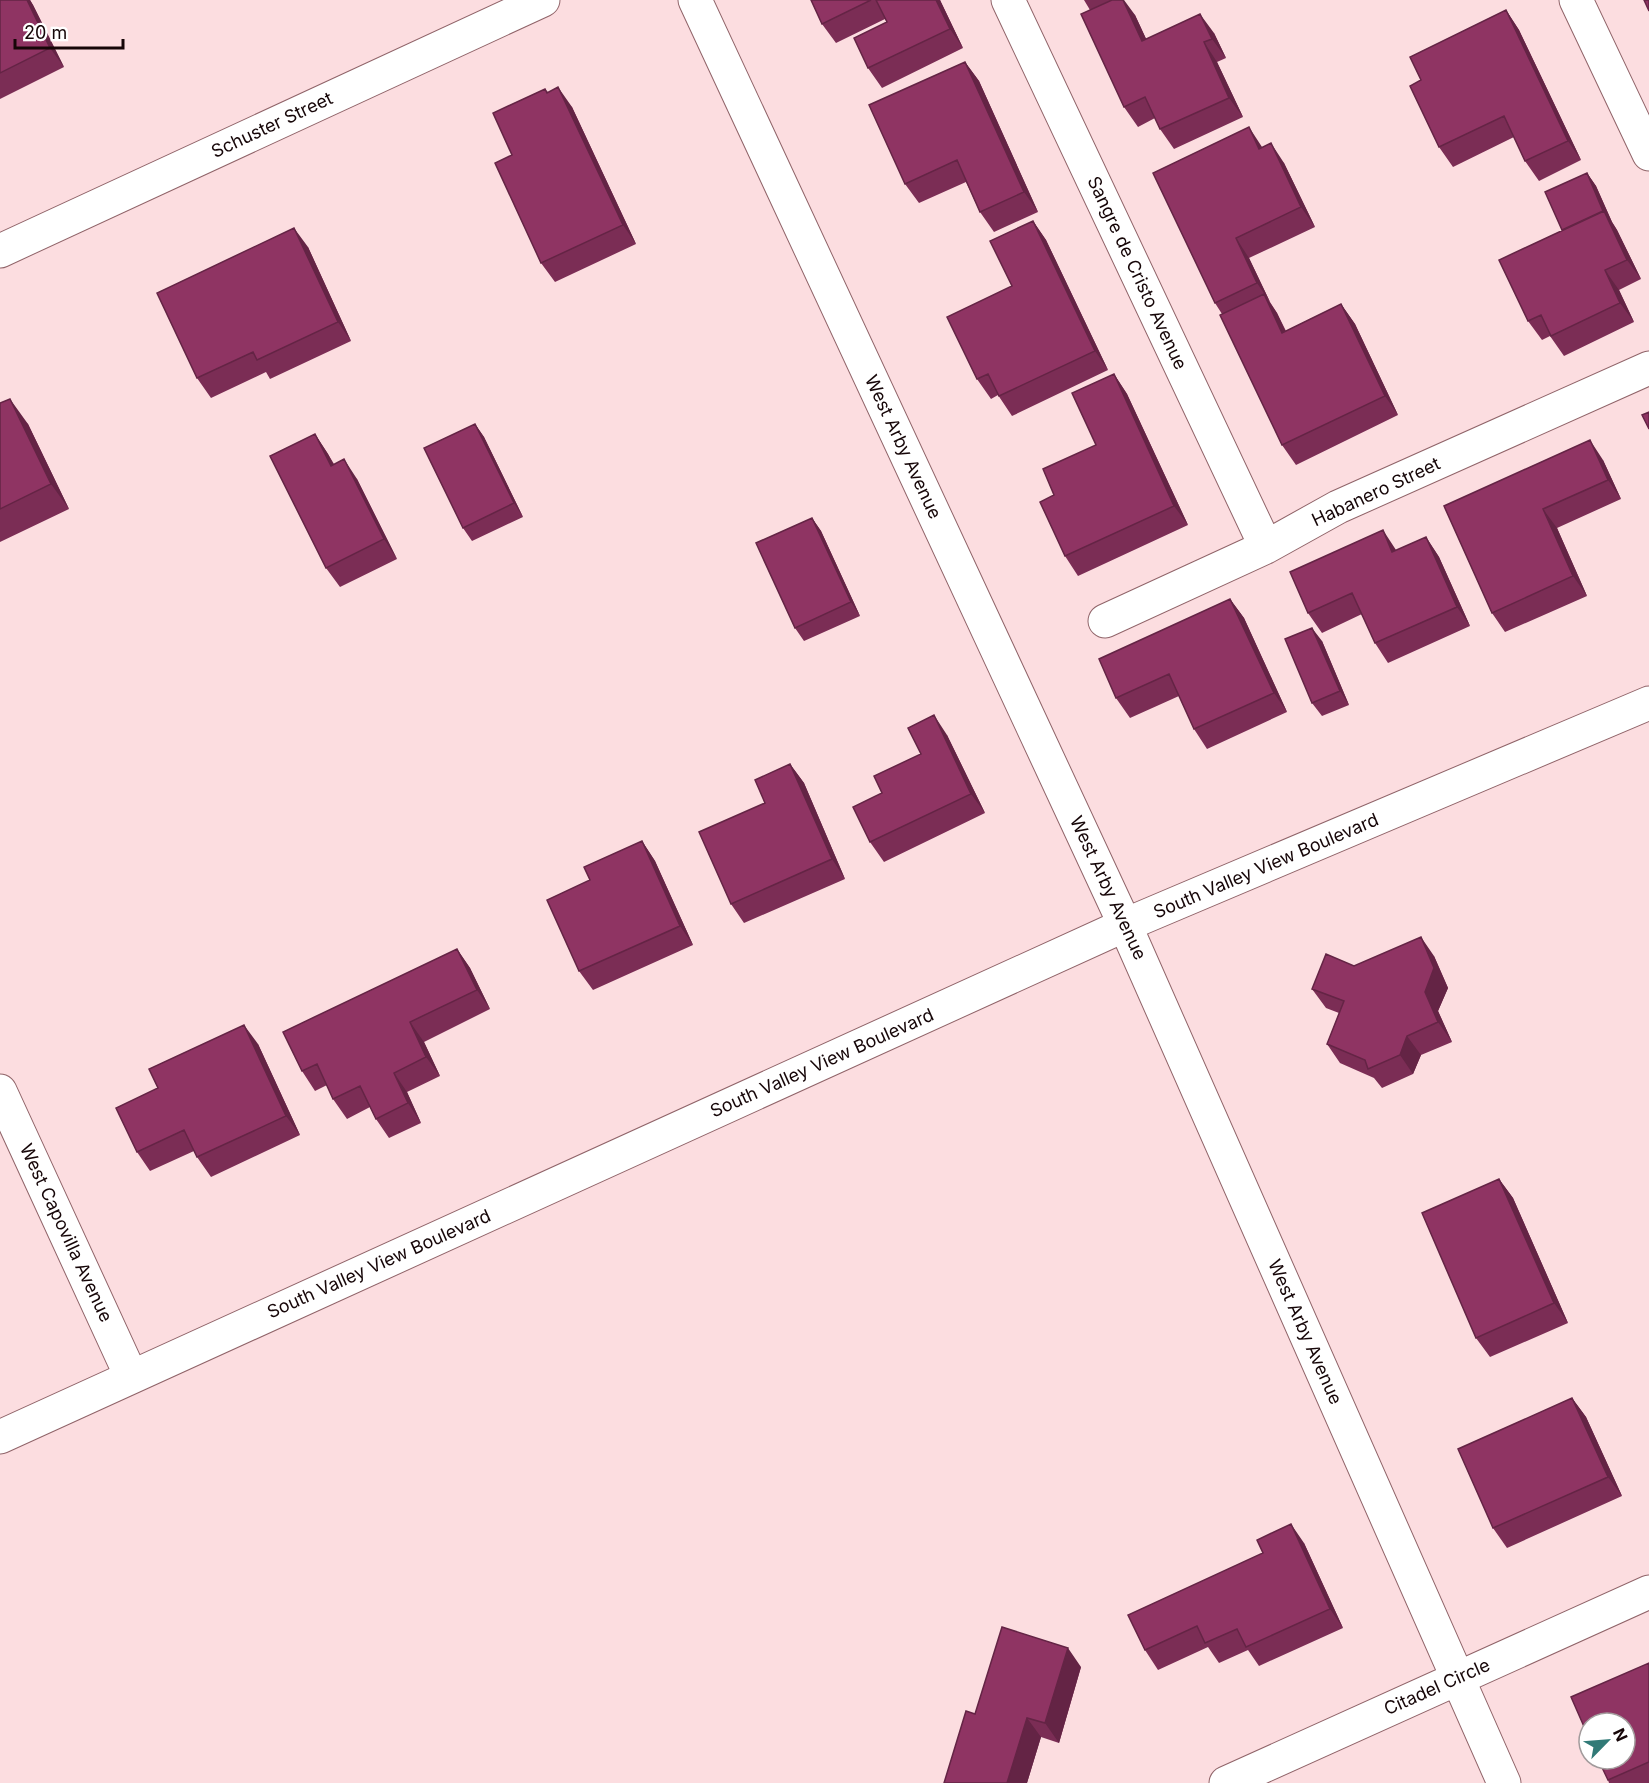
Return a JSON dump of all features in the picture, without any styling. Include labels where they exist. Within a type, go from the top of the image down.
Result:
[{"type":"street","name":"Schuster Street","points":[[0,251],[543,0]]},
{"type":"street","name":"West Arby Avenue","points":[[695,0],[1125,925],[1504,1783]]},
{"type":"street","name":"Sangre de Cristo Avenue","points":[[1008,0],[1266,547]]},
{"type":"street","points":[[1576,0],[1649,154]]},
{"type":"street","name":"Habanero Street","points":[[1105,621],[1266,547],[1338,507],[1649,368]]},
{"type":"street","name":"South Valley View Boulevard","points":[[0,1437],[1125,925],[1649,703]]},
{"type":"street","name":"West Capovilla Avenue","points":[[0,1091],[131,1376]]},
{"type":"street","name":"Citadel Circle","points":[[1226,1783],[1649,1592]]},
{"type":"building","points":[[0,0],[27,0],[50,48],[0,73]]},
{"type":"building","points":[[811,0],[871,0],[822,24]]},
{"type":"building","points":[[876,0],[936,0],[950,29],[868,68],[854,38],[887,22]]},
{"type":"building","points":[[1112,0],[1123,0],[1142,41],[1200,14],[1212,39],[1204,42],[1229,98],[1160,129],[1145,97],[1124,107],[1081,14]]},
{"type":"building","points":[[1644,0],[1649,0],[1649,11]]},
{"type":"building","points":[[1506,10],[1568,141],[1525,161],[1504,116],[1439,147],[1410,86],[1421,80],[1410,57]]},
{"type":"building","points":[[965,62],[1024,192],[980,212],[957,160],[905,184],[869,105]]},
{"type":"building","points":[[558,87],[623,225],[541,263],[495,163],[512,155],[493,113],[545,89],[547,93]]},
{"type":"building","points":[[1249,127],[1259,149],[1271,143],[1301,207],[1236,238],[1257,283],[1215,303],[1153,173]]},
{"type":"building","points":[[1587,173],[1603,211],[1562,230],[1545,192]]},
{"type":"building","points":[[1604,211],[1627,260],[1605,270],[1620,303],[1551,336],[1541,315],[1528,321],[1499,260]]},
{"type":"building","points":[[1033,221],[1095,351],[999,396],[988,374],[977,379],[947,317],[1012,286],[990,241]]},
{"type":"building","points":[[294,228],[338,322],[257,360],[253,352],[197,378],[157,293]]},
{"type":"building","points":[[1264,294],[1282,333],[1341,304],[1385,396],[1282,445],[1220,315]]},
{"type":"building","points":[[1114,374],[1174,506],[1065,556],[1040,502],[1054,495],[1043,469],[1096,445],[1072,393]]},
{"type":"building","points":[[10,399],[51,484],[0,509],[0,403]]},
{"type":"building","points":[[1649,412],[1649,429],[1642,415]]},
{"type":"building","points":[[475,424],[514,503],[463,528],[424,448]]},
{"type":"building","points":[[315,434],[331,466],[344,459],[384,539],[326,568],[270,456]]},
{"type":"building","points":[[1590,440],[1608,480],[1543,509],[1573,576],[1492,613],[1444,506]]},
{"type":"building","points":[[812,518],[851,602],[795,628],[756,543]]},
{"type":"building","points":[[1383,530],[1392,552],[1426,537],[1457,607],[1375,643],[1352,593],[1308,613],[1290,572]]},
{"type":"building","points":[[1230,599],[1274,693],[1194,729],[1169,674],[1116,698],[1099,659]]},
{"type":"building","points":[[1312,628],[1340,691],[1312,703],[1285,639]]},
{"type":"building","points":[[934,715],[971,794],[870,842],[853,807],[882,793],[874,776],[921,754],[908,728]]},
{"type":"building","points":[[790,764],[832,859],[731,904],[699,832],[765,803],[755,780]]},
{"type":"building","points":[[642,841],[680,926],[579,971],[547,900],[590,880],[584,867]]},
{"type":"building","points":[[1421,937],[1434,968],[1425,992],[1438,1022],[1407,1036],[1400,1055],[1368,1069],[1365,1060],[1327,1044],[1344,1001],[1312,989],[1326,954],[1354,966]]},
{"type":"building","points":[[457,949],[477,990],[410,1022],[426,1057],[394,1073],[408,1103],[376,1119],[360,1086],[333,1099],[317,1064],[302,1071],[283,1032]]},
{"type":"building","points":[[244,1025],[286,1116],[197,1157],[184,1130],[137,1152],[116,1108],[158,1088],[149,1069]]},
{"type":"building","points":[[1499,1179],[1554,1303],[1476,1338],[1422,1213]]},
{"type":"building","points":[[1572,1398],[1608,1477],[1493,1528],[1458,1449]]},
{"type":"building","points":[[1291,1524],[1330,1609],[1246,1647],[1237,1629],[1205,1643],[1197,1626],[1145,1650],[1128,1615],[1263,1553],[1257,1540]]},
{"type":"building","points":[[1002,1627],[1068,1648],[1045,1723],[1027,1718],[1007,1783],[944,1783],[966,1711],[975,1714]]},
{"type":"building","points":[[1649,1663],[1649,1762],[1637,1767],[1637,1711],[1577,1711],[1571,1697]]},
{"type":"building","points":[[1604,1771],[1628,1771],[1608,1780]]}]
